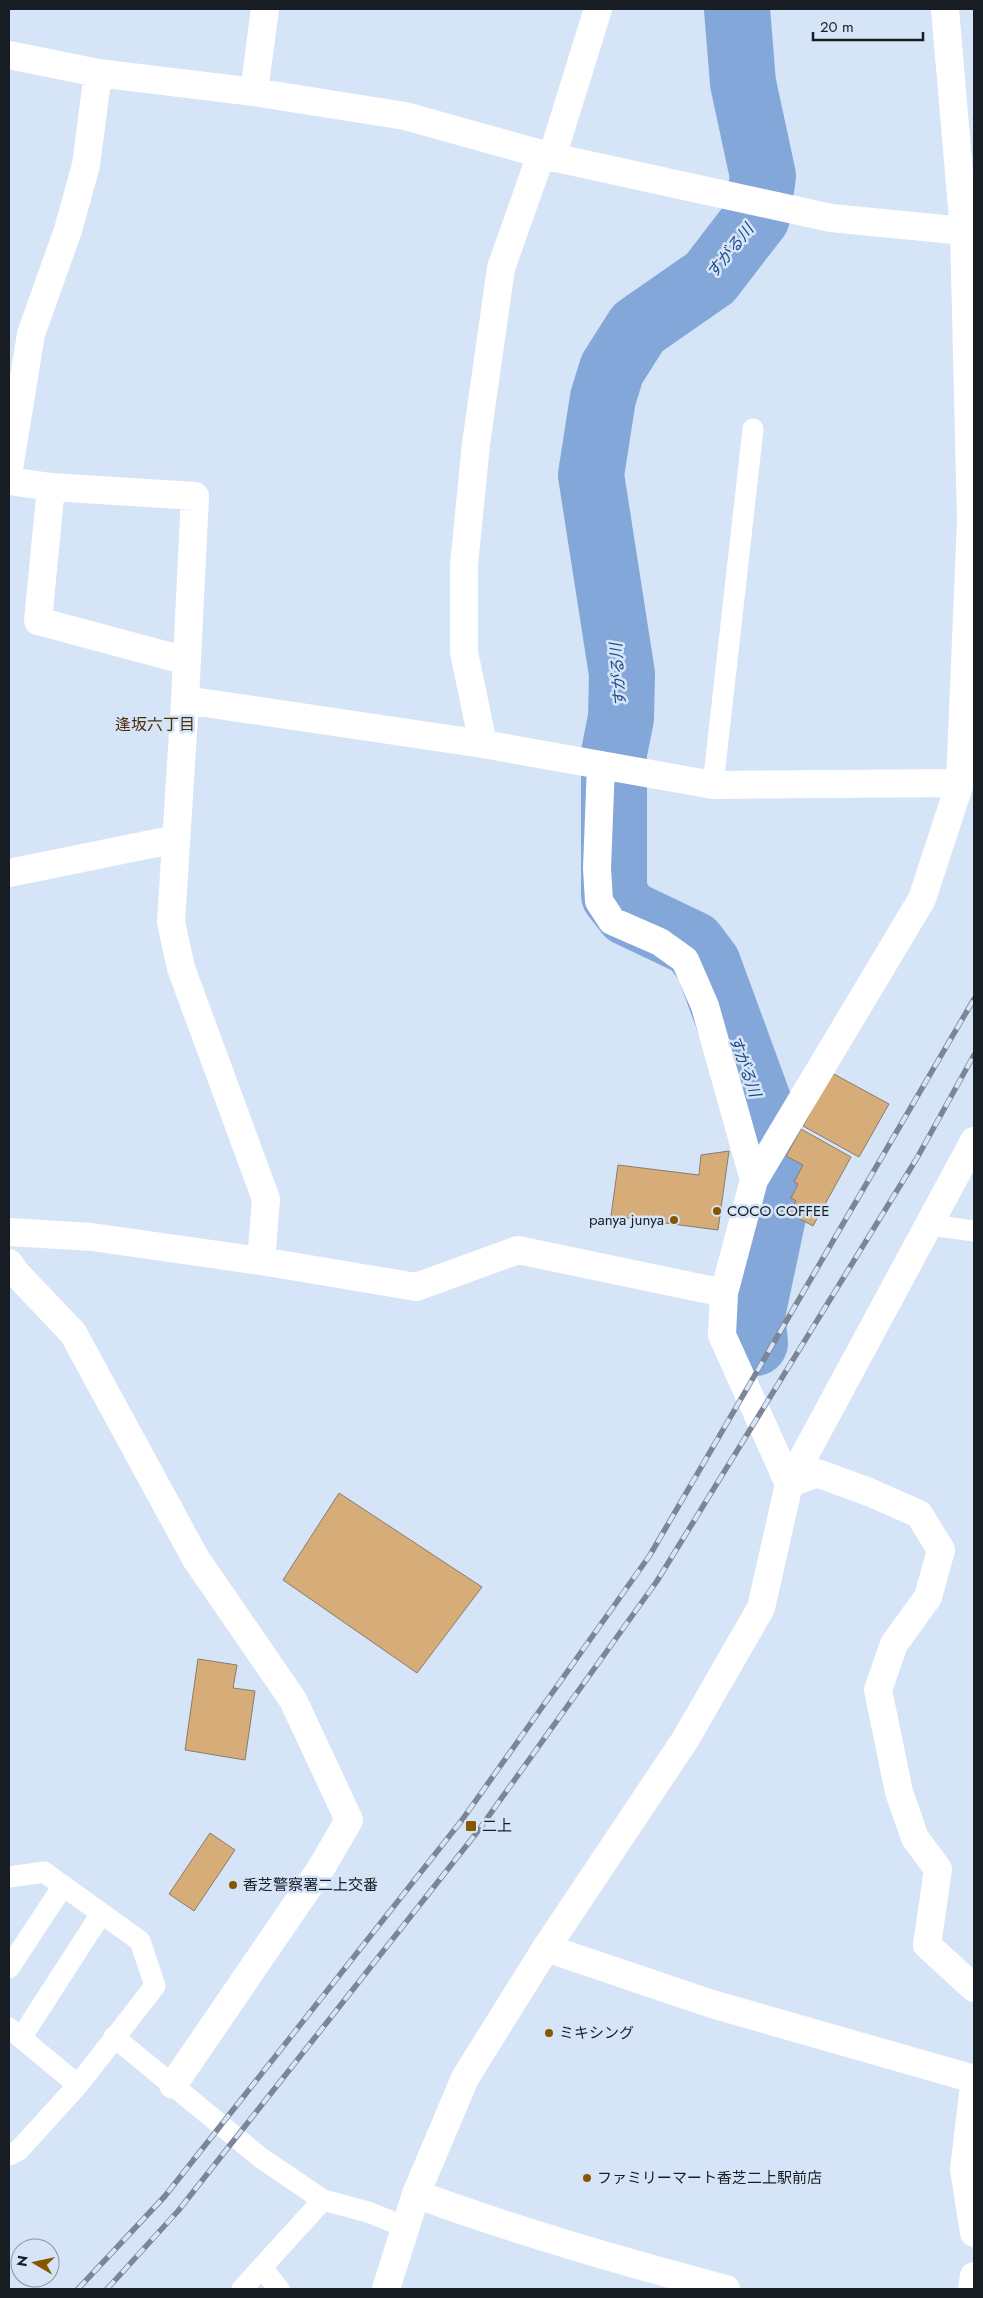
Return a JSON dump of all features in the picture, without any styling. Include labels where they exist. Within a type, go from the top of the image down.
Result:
[{"type":"street","points":[[254,92],[265,9]]},
{"type":"street","points":[[483,744],[464,652],[464,565],[474,462],[501,268],[547,156],[598,9]]},
{"type":"street","points":[[789,1484],[760,1414],[722,1334],[724,1293],[760,1169],[922,899],[960,783],[971,520],[967,218],[945,9]]},
{"type":"street","points":[[9,55],[98,73],[254,92],[405,116],[547,156],[831,218],[967,218]]},
{"type":"street","points":[[9,469],[31,334],[68,230],[86,164],[98,73]]},
{"type":"street","points":[[9,481],[51,487],[195,496],[171,922],[181,968],[266,1199],[261,1261]]},
{"type":"street","points":[[51,487],[38,621],[187,661]]},
{"type":"street","points":[[185,700],[483,744],[713,785],[960,783]]},
{"type":"street","points":[[611,767],[597,868],[599,901],[612,921],[660,942],[685,960],[705,1006],[760,1169]]},
{"type":"street","points":[[9,873],[176,839]]},
{"type":"street","points":[[386,2289],[416,2194],[465,2078],[546,1948],[684,1740],[761,1608],[789,1484],[974,1141]]},
{"type":"street","points":[[9,1232],[92,1237],[261,1261],[416,1287],[518,1250],[724,1293]]},
{"type":"street","points":[[9,1263],[16,1273],[73,1333],[196,1559],[293,1700],[349,1820],[320,1870],[173,2085]]},
{"type":"street","points":[[789,1484],[817,1473],[919,1514],[941,1550],[928,1597],[894,1644],[878,1690],[899,1792],[916,1838],[938,1869],[927,1945],[974,1988]]},
{"type":"street","points":[[546,1948],[712,2004],[974,2079]]},
{"type":"street","points":[[974,2086],[964,2168],[974,2233]]},
{"type":"street","points":[[416,2194],[492,2222],[577,2249],[726,2289]]},
{"type":"street","points":[[972,2289],[974,2276]]},
{"type":"lane","points":[[713,785],[753,429]]},
{"type":"lane","points":[[930,1225],[974,1231]]},
{"type":"lane","points":[[9,1877],[44,1872],[140,1941],[155,1986],[78,2085],[19,2150],[9,2155]]},
{"type":"lane","points":[[9,1968],[63,1886]]},
{"type":"lane","points":[[78,2085],[15,2033],[101,1914]]},
{"type":"lane","points":[[114,2037],[261,2158],[323,2200],[368,2212],[405,2227]]},
{"type":"lane","points":[[242,2289],[323,2200]]},
{"type":"lane","points":[[262,2268],[279,2289]]},
{"type":"building","points":[[832,1073],[889,1104],[859,1157],[803,1126]]},
{"type":"building","points":[[801,1129],[851,1157],[813,1226],[789,1213],[796,1201],[791,1198],[798,1184],[794,1182],[803,1165],[786,1156]]},
{"type":"building","points":[[729,1151],[718,1230],[611,1216],[618,1165],[699,1175],[701,1155]]},
{"type":"building","points":[[339,1493],[482,1587],[417,1673],[283,1580]]},
{"type":"building","points":[[198,1659],[237,1665],[233,1688],[255,1691],[245,1760],[185,1750]]},
{"type":"building","points":[[210,1833],[235,1850],[194,1911],[169,1894]]},
{"type":"waterway","name":"すがる川","points":[[737,9],[743,83],[763,176],[757,217],[710,278],[638,328],[612,369],[603,398],[591,475],[622,674],[621,718],[614,753],[614,895],[628,913],[693,944],[708,964],[767,1125],[777,1171],[775,1207],[752,1315],[755,1343]]},
{"type":"railway","points":[[78,2289],[165,2196],[462,1820],[650,1555],[974,999]]},
{"type":"railway","points":[[107,2289],[178,2211],[478,1831],[657,1581],[917,1158],[974,1055]]},
{"type":"place","name":"COCO COFFEE","points":[[717,1211]]},
{"type":"place","name":"panya junya","points":[[674,1220]]},
{"type":"place","name":"二上","points":[[471,1826]]},
{"type":"place","name":"香芝警察署二上交番","points":[[233,1885]]},
{"type":"place","name":"ミキシング","points":[[549,2033]]},
{"type":"place","name":"ファミリーマート香芝二上駅前店","points":[[587,2178]]},
{"type":"district","name":"逢坂六丁目","points":[[155,724]]}]
